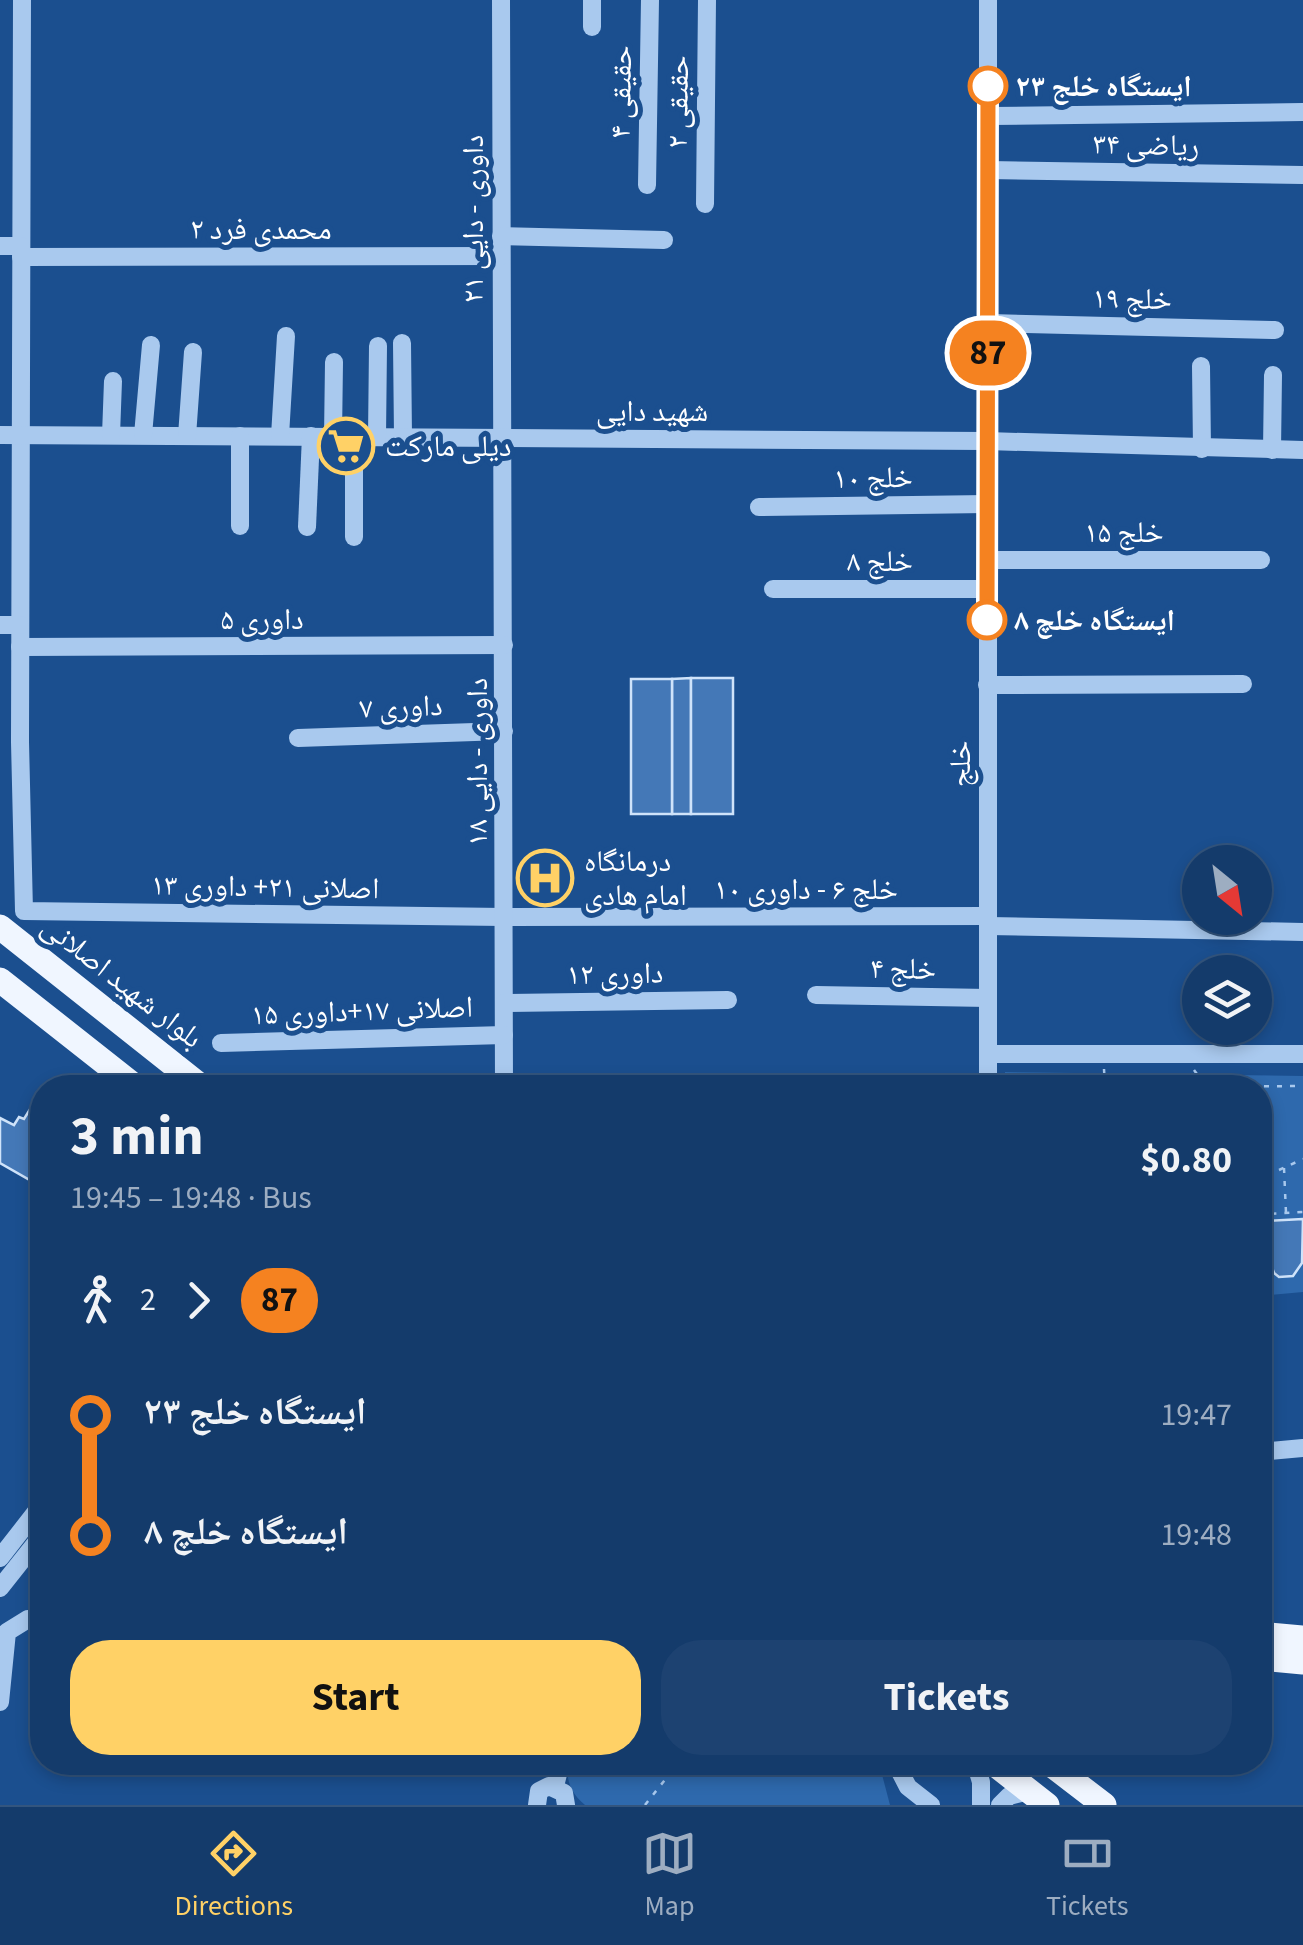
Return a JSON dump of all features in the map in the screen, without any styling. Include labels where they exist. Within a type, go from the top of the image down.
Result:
[{"type":"main road","name":"بلوار شهید اصلانی","points":[[0,928],[187,1075]]},
{"type":"main road","points":[[0,980],[121,1075]]},
{"type":"main road","points":[[1272,1635],[1303,1638]]},
{"type":"main road","points":[[1272,1659],[1303,1662]]},
{"type":"main road","points":[[1009,1775],[1038,1798]]},
{"type":"main road","points":[[1065,1775],[1104,1805]]},
{"type":"street","points":[[20,647],[22,0]]},
{"type":"street","name":"داوری - دایی ۲۱","points":[[500,438],[501,0]]},
{"type":"street","points":[[592,0],[592,26]]},
{"type":"street","name":"حقیقی ۴","points":[[648,185],[650,0]]},
{"type":"street","name":"حقیقی ۲","points":[[705,204],[707,0]]},
{"type":"street","points":[[988,0],[988,170]]},
{"type":"street","points":[[988,116],[1303,112]]},
{"type":"street","name":"ریاضی ۳۴","points":[[988,170],[1303,175]]},
{"type":"street","name":"خلج","points":[[988,170],[988,1075]]},
{"type":"street","points":[[501,236],[664,240]]},
{"type":"street","name":"محمدی فرد ۲","points":[[0,246],[21,252],[501,256]]},
{"type":"street","name":"خلج ۱۹","points":[[988,323],[1276,330]]},
{"type":"street","points":[[280,436],[286,336]]},
{"type":"street","points":[[402,342],[403,437]]},
{"type":"street","points":[[144,436],[150,345]]},
{"type":"street","points":[[378,346],[378,437]]},
{"type":"street","points":[[188,436],[194,352]]},
{"type":"street","points":[[334,362],[334,437]]},
{"type":"street","points":[[1201,366],[1202,449]]},
{"type":"street","points":[[1272,450],[1273,375]]},
{"type":"street","points":[[111,435],[113,381]]},
{"type":"street","name":"شهید دایی","points":[[0,434],[987,441],[1303,450]]},
{"type":"street","points":[[240,436],[240,526]]},
{"type":"street","points":[[307,527],[312,436]]},
{"type":"street","points":[[354,436],[354,537]]},
{"type":"street","name":"داوری - دایی ۱۸","points":[[500,438],[504,1075]]},
{"type":"street","name":"خلج ۱۰","points":[[759,507],[987,504]]},
{"type":"street","name":"خلج ۱۵","points":[[988,560],[1261,560]]},
{"type":"street","name":"خلج ۸","points":[[774,589],[987,588]]},
{"type":"street","points":[[0,625],[20,625]]},
{"type":"street","name":"داوری ۵","points":[[20,647],[504,645]]},
{"type":"street","name":"اصلانی ۲۱+ داوری ۱۳","points":[[20,647],[24,912],[504,917]]},
{"type":"street","points":[[988,685],[1242,684]]},
{"type":"street","name":"داوری ۷","points":[[298,738],[504,732]]},
{"type":"street","name":"خلج ۶ - داوری ۱۰","points":[[504,917],[988,921],[1303,932]]},
{"type":"street","name":"خلج ۴","points":[[816,995],[988,998]]},
{"type":"street","name":"داوری ۱۲","points":[[504,1003],[728,1000]]},
{"type":"street","name":"اصلانی ۱۷+داوری ۱۵","points":[[221,1043],[504,1035]]},
{"type":"street","points":[[988,1054],[1303,1054]]},
{"type":"street","points":[[1272,1451],[1303,1448]]},
{"type":"street","points":[[0,1558],[30,1519]]},
{"type":"street","points":[[0,1588],[30,1550]]},
{"type":"street","points":[[0,1702],[7,1632],[30,1620]]},
{"type":"street","points":[[902,1775],[908,1787],[931,1805]]},
{"type":"street","points":[[979,1775],[981,1805]]},
{"type":"street","points":[[537,1805],[540,1791],[565,1799]]},
{"type":"street","points":[[1000,1805],[1010,1796],[1038,1798]]},
{"type":"path","points":[[1272,1086],[1303,1086]]},
{"type":"path","points":[[1286,1213],[1282,1169],[1301,1161]]},
{"type":"path","points":[[1272,1214],[1303,1212]]},
{"type":"path","points":[[645,1805],[669,1775]]},
{"type":"shaded area","points":[[1005,1072],[1228,1075],[1005,1075]]},
{"type":"shaded area","points":[[1272,1076],[1303,1076],[1303,1292],[1272,1295]]},
{"type":"shaded area","points":[[882,1775],[890,1805],[585,1805],[570,1786],[568,1776]]},
{"type":"building","points":[[691,678],[691,814],[672,814],[672,679]]},
{"type":"building","points":[[691,678],[733,678],[733,814],[691,814]]},
{"type":"building","points":[[631,679],[672,679],[672,814],[631,814]]},
{"type":"building","points":[[30,1109],[30,1180],[0,1163],[0,1118],[14,1125],[19,1117],[24,1119]]},
{"type":"building","points":[[1303,1219],[1302,1263],[1293,1276],[1279,1277],[1274,1273],[1272,1221]]},
{"type":"bus line","name":"87","points":[[987,620],[988,86]]},
{"type":"place","name":"ایستگاه خلج ۲۳","points":[[988,86]]},
{"type":"place","name":"دیلی مارکت","points":[[346,446]]},
{"type":"place","name":"ایستگاه خلچ ۸","points":[[987,620]]},
{"type":"place","name":"درمانگاه امام هادی","points":[[545,878]]}]
